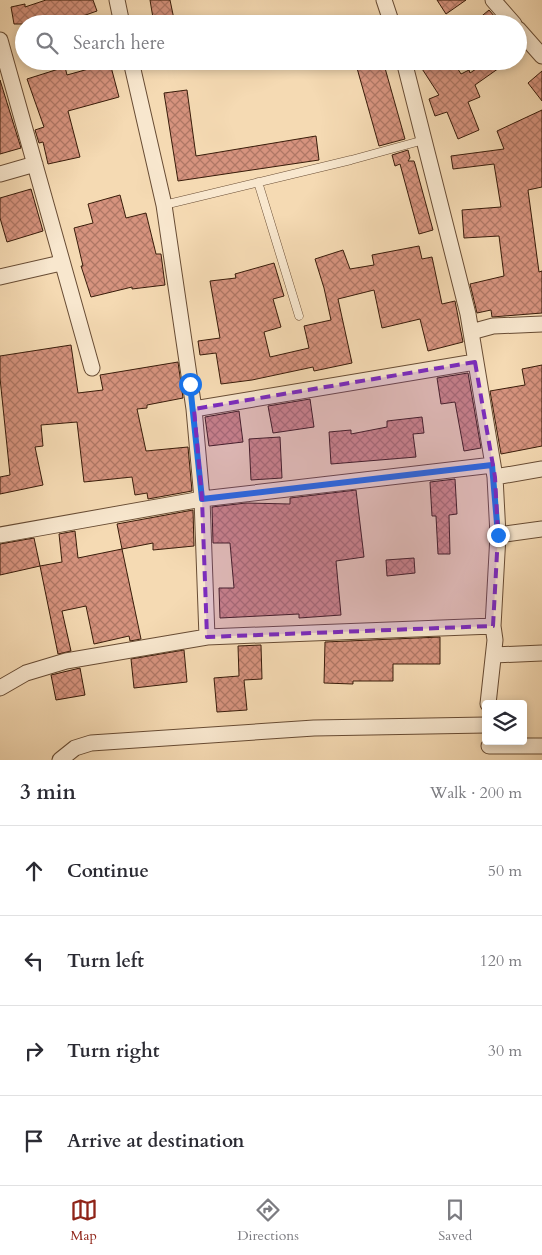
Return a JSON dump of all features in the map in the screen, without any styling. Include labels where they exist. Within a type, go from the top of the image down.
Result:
[{"type":"street","points":[[117,0],[120,15]]},
{"type":"street","points":[[384,0],[389,15]]},
{"type":"street","points":[[493,0],[506,15]]},
{"type":"street","points":[[527,39],[542,56]]},
{"type":"street","points":[[0,43],[92,368]]},
{"type":"street","points":[[133,70],[164,205],[194,408],[202,499],[207,637]]},
{"type":"street","points":[[406,70],[471,332],[494,471],[498,535],[494,626],[496,640],[488,700]]},
{"type":"street","points":[[0,174],[35,164]]},
{"type":"street","points":[[0,277],[61,263]]},
{"type":"street","points":[[471,332],[493,326],[542,324]]},
{"type":"street","points":[[194,408],[475,362]]},
{"type":"street","points":[[0,535],[202,499],[494,471],[542,469]]},
{"type":"street","points":[[498,535],[542,529]]},
{"type":"street","points":[[0,688],[26,673],[66,660],[207,637],[494,626]]},
{"type":"street","points":[[494,655],[542,653]]},
{"type":"street","points":[[60,760],[75,748],[91,743],[314,728],[482,725]]},
{"type":"street","points":[[489,749],[542,746]]},
{"type":"lane","points":[[164,205],[424,140]]},
{"type":"lane","points":[[258,182],[299,316]]},
{"type":"highlighted area","points":[[475,362],[495,477],[498,535],[493,626],[207,637],[202,499],[194,409]]},
{"type":"building","points":[[46,0],[93,0],[97,11],[86,15],[15,15],[14,24],[11,7],[25,4],[25,7]]},
{"type":"building","points":[[150,0],[170,0],[173,15],[152,15]]},
{"type":"building","points":[[437,0],[466,0],[446,14]]},
{"type":"building","points":[[489,10],[493,15],[483,15]]},
{"type":"building","points":[[56,70],[66,70],[67,75],[85,70],[112,70],[119,97],[68,111],[80,157],[48,164],[43,142],[39,143],[35,130],[44,127],[27,79]]},
{"type":"building","points":[[358,70],[386,70],[405,139],[379,146]]},
{"type":"building","points":[[423,70],[459,70],[461,74],[469,70],[470,73],[474,70],[496,70],[475,85],[480,97],[468,102],[479,130],[458,139],[447,112],[435,116],[429,99],[439,95]]},
{"type":"building","points":[[542,71],[542,101],[528,83]]},
{"type":"building","points":[[0,80],[21,148],[0,154]]},
{"type":"building","points":[[187,90],[196,156],[316,136],[319,160],[178,181],[164,93]]},
{"type":"building","points":[[542,110],[542,187],[528,190],[539,272],[542,271],[542,313],[492,317],[491,310],[477,313],[470,284],[504,276],[499,236],[464,238],[462,210],[501,207],[494,164],[453,169],[451,156],[504,149],[497,131]]},
{"type":"building","points":[[408,150],[410,158],[408,161],[414,161],[433,230],[419,234],[400,164],[395,166],[392,155]]},
{"type":"building","points":[[31,189],[43,231],[7,242],[0,218],[0,198]]},
{"type":"building","points":[[120,195],[126,218],[146,213],[156,254],[161,254],[165,285],[132,289],[132,287],[91,297],[81,266],[83,266],[74,228],[93,223],[88,204]]},
{"type":"building","points":[[419,246],[422,259],[432,257],[442,304],[455,301],[463,342],[428,351],[420,319],[382,328],[374,290],[338,299],[352,363],[314,371],[313,367],[252,380],[221,384],[216,353],[200,355],[198,341],[220,338],[210,281],[236,278],[235,274],[274,263],[284,296],[273,299],[281,327],[264,332],[270,357],[309,348],[304,326],[331,320],[315,259],[343,250],[350,269],[374,265],[372,255]]},
{"type":"building","points":[[71,345],[78,393],[103,390],[100,375],[178,362],[183,398],[147,405],[147,408],[137,409],[146,451],[188,447],[192,491],[148,499],[147,493],[135,495],[132,477],[84,482],[77,422],[41,425],[43,446],[35,447],[43,485],[0,494],[0,477],[10,475],[0,378],[0,356]]},
{"type":"building","points":[[542,365],[542,446],[501,454],[490,391],[525,385],[522,369]]},
{"type":"building","points":[[468,373],[481,448],[464,451],[455,402],[441,404],[437,378]]},
{"type":"building","points":[[310,399],[314,427],[273,433],[268,406]]},
{"type":"building","points":[[239,411],[243,442],[209,446],[205,417]]},
{"type":"building","points":[[422,417],[424,433],[413,434],[416,457],[331,464],[329,432],[351,430],[351,434],[387,427],[387,421]]},
{"type":"building","points":[[280,437],[282,478],[251,480],[249,439]]},
{"type":"building","points":[[455,479],[457,514],[449,515],[450,554],[438,554],[436,516],[432,516],[430,482]]},
{"type":"building","points":[[356,490],[364,557],[336,561],[341,615],[299,618],[299,614],[220,618],[219,588],[234,588],[230,543],[213,543],[212,507],[246,503],[290,504],[290,498]]},
{"type":"building","points":[[193,510],[194,546],[153,550],[153,543],[122,549],[117,524]]},
{"type":"building","points":[[75,531],[78,558],[122,549],[141,639],[130,641],[129,636],[94,644],[86,606],[62,611],[71,651],[58,654],[40,566],[62,562],[59,534]]},
{"type":"building","points":[[34,538],[40,566],[0,575],[0,544]]},
{"type":"building","points":[[414,558],[415,573],[387,576],[386,560]]},
{"type":"building","points":[[440,637],[440,664],[393,664],[393,681],[353,681],[353,684],[324,683],[325,642]]},
{"type":"building","points":[[261,645],[262,679],[244,680],[247,710],[217,712],[214,678],[239,676],[238,646]]},
{"type":"building","points":[[184,650],[187,682],[134,688],[131,659]]},
{"type":"building","points":[[80,668],[85,695],[56,700],[51,675]]},
{"type":"route","points":[[190,384],[202,499],[492,465],[498,535]]}]
